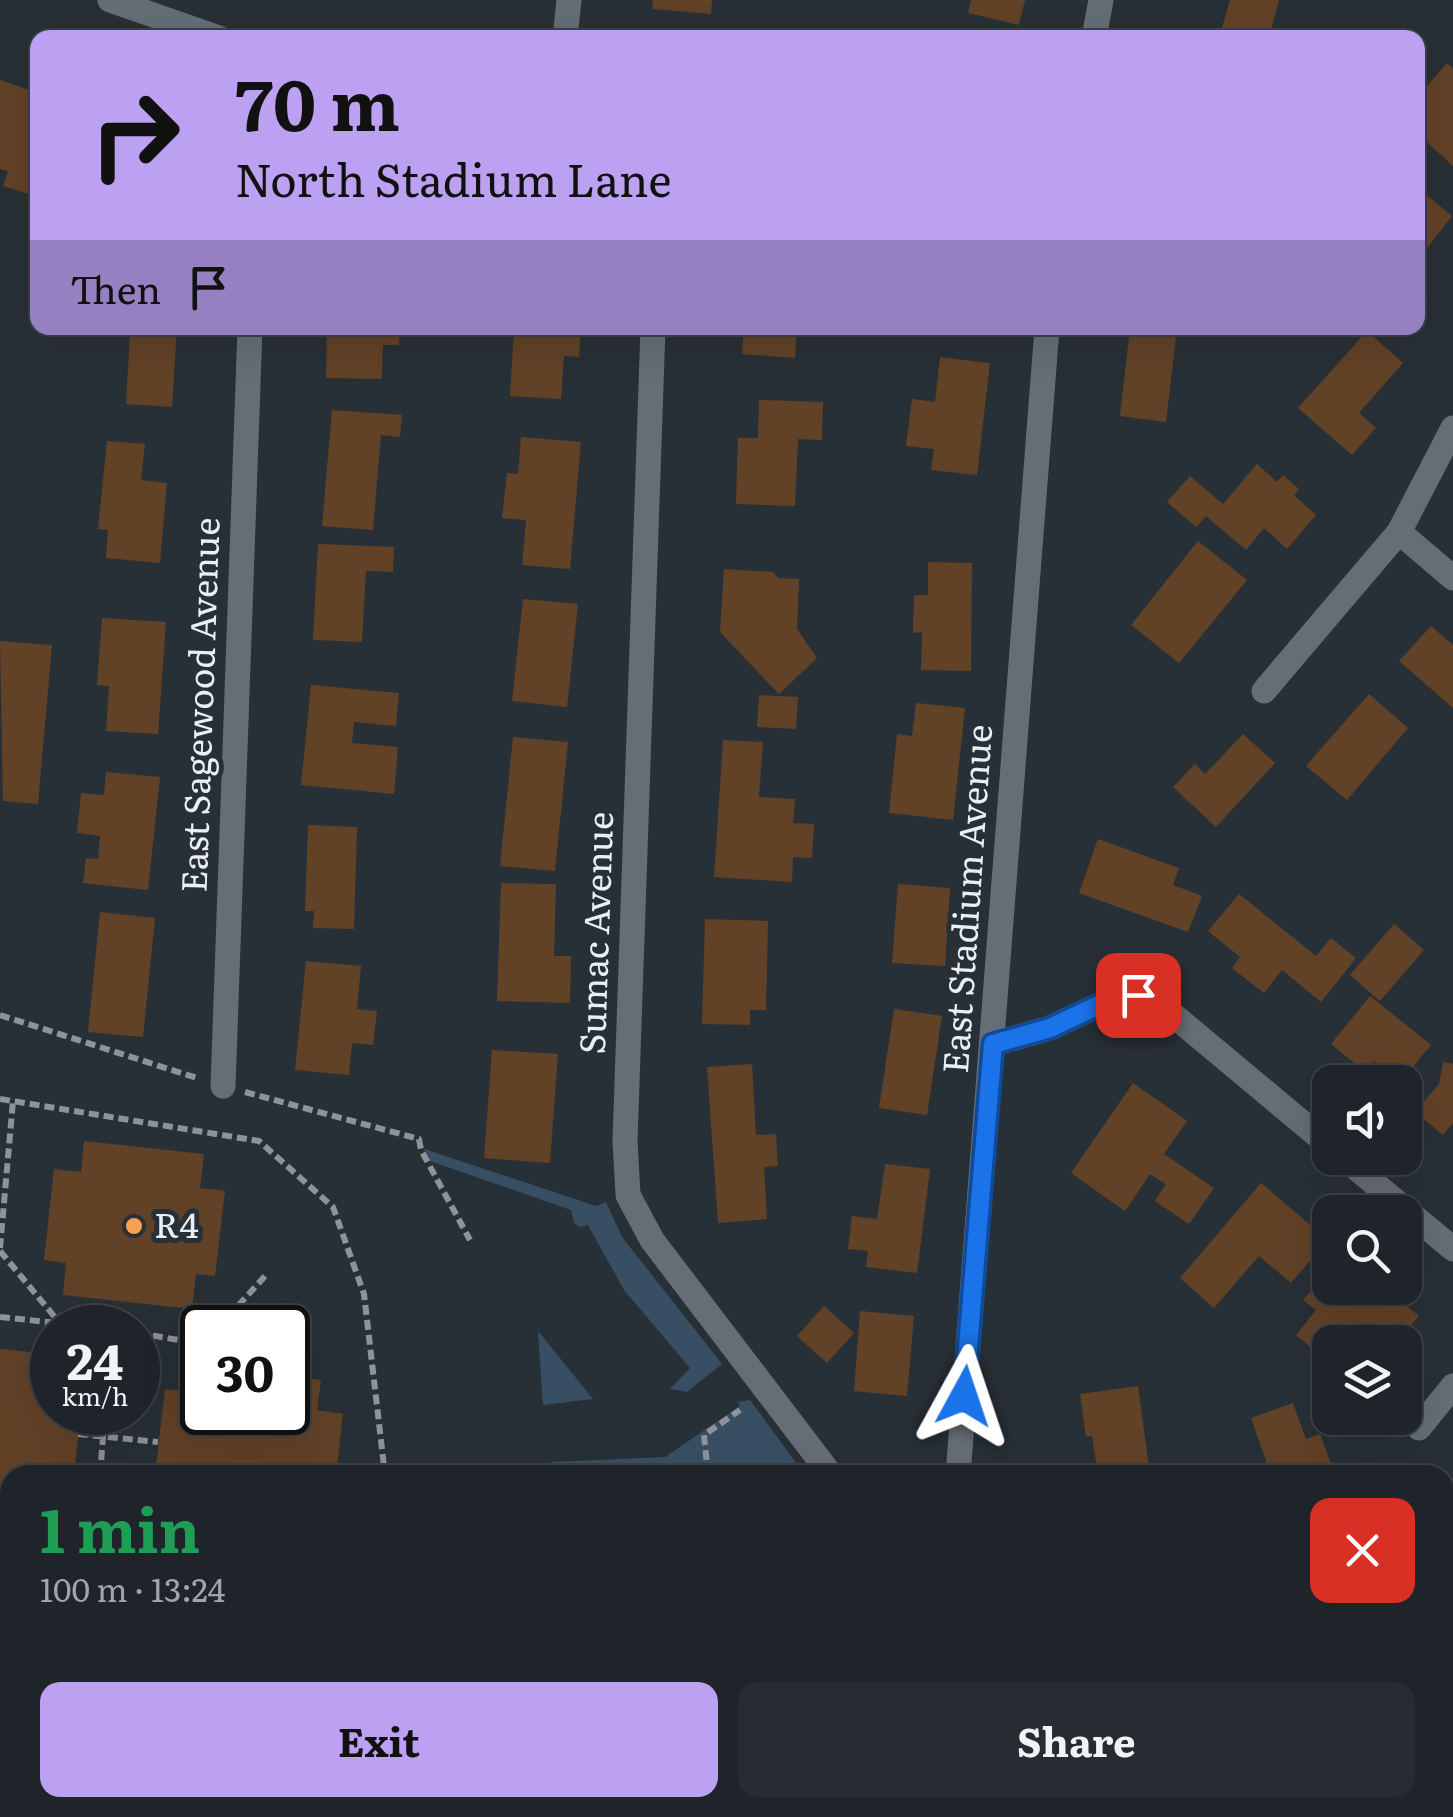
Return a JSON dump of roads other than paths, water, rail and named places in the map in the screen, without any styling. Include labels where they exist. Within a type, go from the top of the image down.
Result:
[{"type":"street","points":[[110,0],[197,30]]},
{"type":"street","points":[[567,30],[569,0]]},
{"type":"street","points":[[1095,30],[1101,0]]},
{"type":"street","name":"East Sagewood Avenue","points":[[223,1086],[250,335]]},
{"type":"street","name":"Sumac Avenue","points":[[653,335],[624,1142],[628,1195],[652,1240],[824,1465]]},
{"type":"street","name":"East Stadium Avenue","points":[[959,1465],[1046,335]]},
{"type":"street","points":[[1264,691],[1399,532],[1453,428]]},
{"type":"street","points":[[1399,532],[1453,578]]},
{"type":"street","points":[[993,1044],[1050,1028],[1118,996],[1138,995],[1160,1004],[1312,1131]]},
{"type":"street","points":[[1364,1175],[1453,1249]]},
{"type":"street","points":[[1422,1423],[1453,1386]]},
{"type":"place","name":"R4","points":[[134,1226]]}]
